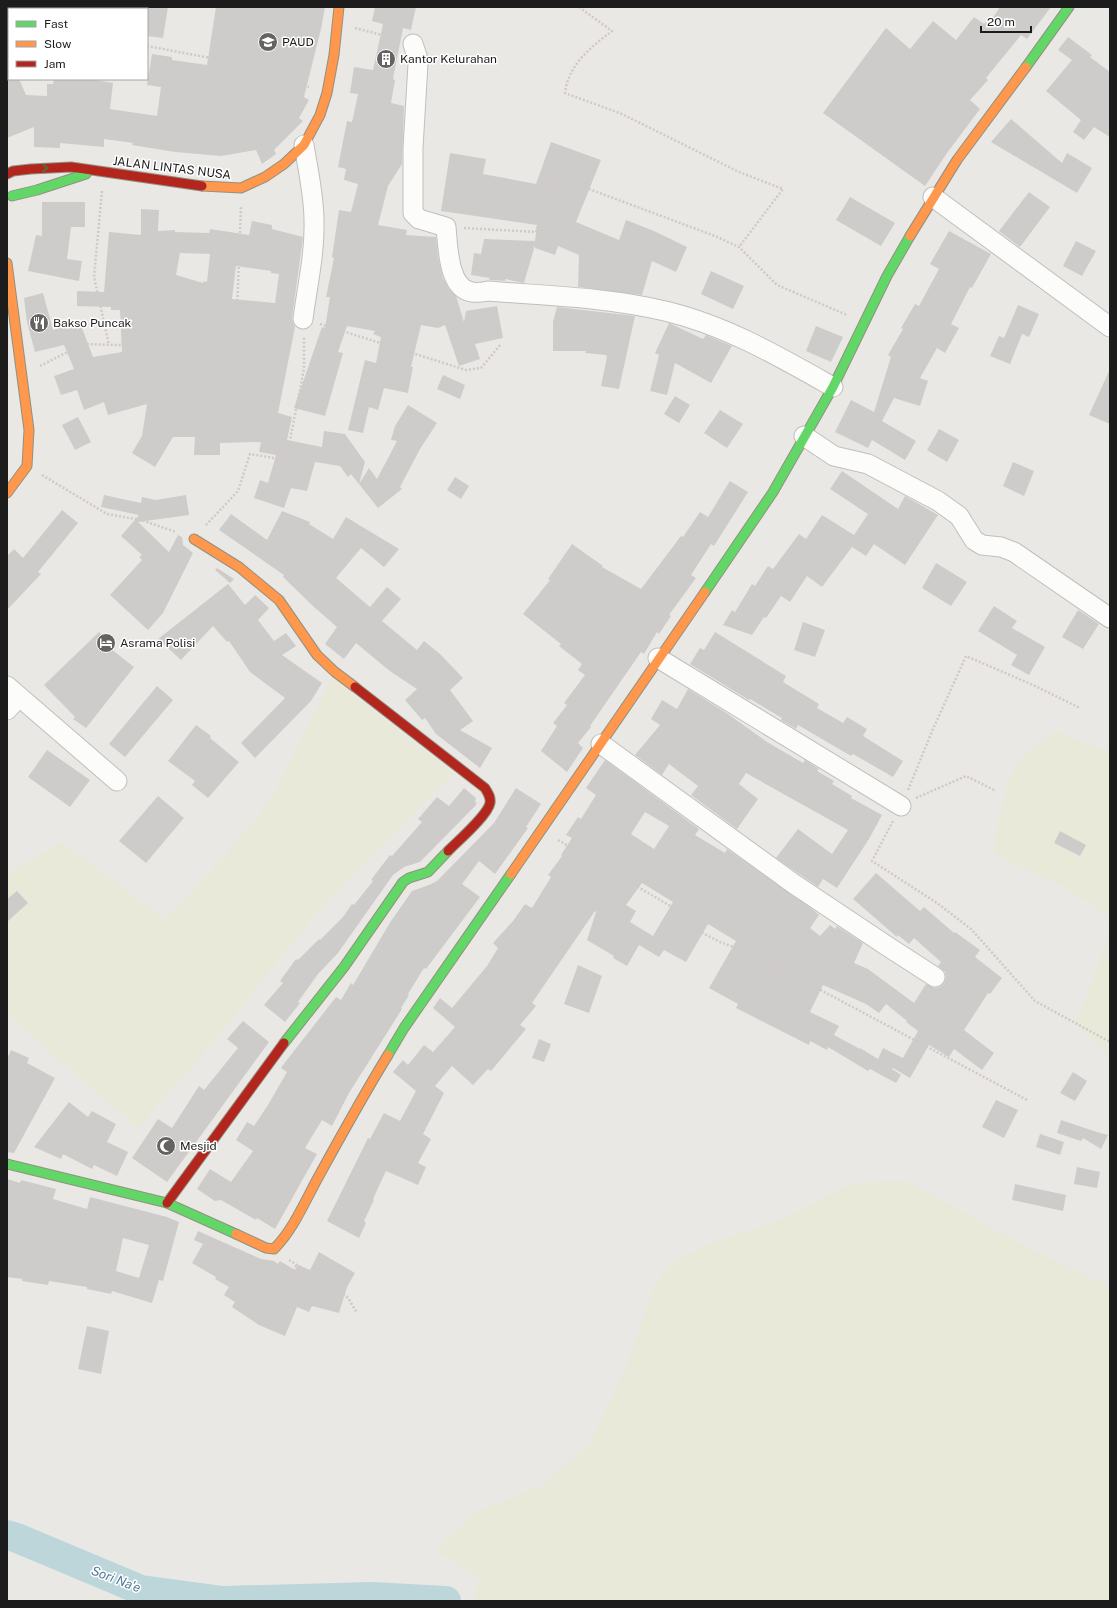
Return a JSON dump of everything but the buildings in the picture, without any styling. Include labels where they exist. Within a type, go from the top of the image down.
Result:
[{"type":"main road","name":"JALAN LINTAS NUSA","points":[[94,171],[37,190],[9,187],[13,171],[32,168],[71,167],[210,187],[241,188],[265,177],[284,164],[304,145],[320,115],[327,93],[334,54],[339,7]]},
{"type":"main road","points":[[7,1164],[167,1203],[260,1246],[274,1249],[281,1242],[294,1222],[360,1100],[404,1028],[601,744],[658,658],[773,492],[833,387],[887,276],[933,197],[958,160],[1069,7]]},
{"type":"main road","points":[[7,263],[29,430],[27,466],[7,493]]},
{"type":"main road","points":[[167,1203],[287,1039],[344,967],[402,882],[411,876],[420,876],[428,872],[485,814],[491,805],[490,798],[485,788],[335,672],[321,659],[305,639],[279,600],[268,590],[239,567],[194,539]]},
{"type":"street","points":[[413,44],[418,56],[413,148],[413,212],[419,219],[446,227],[449,256],[454,278],[458,284],[467,291],[473,292],[578,298],[638,305],[666,311],[722,329],[784,360],[833,387]]},
{"type":"street","points":[[303,319],[313,245],[314,222],[313,196],[304,145]]},
{"type":"street","points":[[933,197],[1110,327]]},
{"type":"street","points":[[804,436],[834,456],[868,464],[938,501],[959,516],[974,540],[982,545],[1001,547],[1014,552],[1110,618]]},
{"type":"street","points":[[658,658],[901,806]]},
{"type":"street","points":[[11,698],[117,781]]},
{"type":"street","points":[[601,744],[794,884],[935,977]]},
{"type":"path","points":[[579,7],[612,31],[591,48],[577,63],[566,83],[565,93],[622,114],[739,172],[783,189],[739,247]]},
{"type":"path","points":[[337,23],[413,44]]},
{"type":"path","points":[[148,46],[269,69],[274,76],[327,93]]},
{"type":"path","points":[[104,172],[94,277],[108,346]]},
{"type":"path","points":[[446,227],[536,232],[554,176],[715,236],[739,247],[777,285],[864,323]]},
{"type":"path","points":[[22,376],[83,344],[108,346],[187,347],[236,339],[241,188]]},
{"type":"path","points":[[27,466],[107,514],[141,520],[194,539],[238,491],[250,454],[286,460],[304,369],[303,319],[466,370],[481,368],[501,344]]},
{"type":"path","points":[[1080,708],[1033,685],[966,656],[933,729],[901,806],[872,861],[937,903],[971,929],[1035,1001],[1110,1042]]},
{"type":"path","points":[[901,806],[966,776],[996,791]]},
{"type":"path","points":[[540,830],[672,907],[684,916],[693,928],[720,942],[755,955],[1027,1100]]},
{"type":"path","points":[[274,1249],[296,1265],[341,1292],[348,1298],[357,1313]]},
{"type":"path","points":[[285,1302],[296,1265]]},
{"type":"green space","points":[[332,679],[453,773],[312,919],[209,1047],[138,1128],[7,1015],[7,874],[61,842],[166,920],[254,822],[273,794]]},
{"type":"green space","points":[[1055,731],[1110,752],[1110,917],[1061,885],[1005,860],[994,852],[996,829],[1007,787],[1016,766],[1028,752]]},
{"type":"green space","points":[[1110,934],[1110,1056],[1075,1024]]},
{"type":"green space","points":[[905,1180],[1025,1246],[1110,1287],[1110,1601],[694,1601],[684,1597],[681,1601],[473,1601],[480,1578],[435,1550],[475,1512],[543,1485],[590,1443],[626,1366],[651,1296],[662,1275],[675,1261],[707,1245],[787,1217],[852,1183]]},
{"type":"waterway","name":"Sori Na'e","points":[[7,1535],[141,1590],[223,1601],[372,1597],[446,1601]]},
{"type":"traffic: fast","points":[[1026,67],[1069,7]]},
{"type":"traffic: fast","points":[[12,196],[37,190],[86,174]]},
{"type":"traffic: fast","points":[[705,592],[773,492],[833,387],[887,276],[910,236]]},
{"type":"traffic: fast","points":[[284,1043],[344,967],[403,882],[409,878],[428,872],[448,851]]},
{"type":"traffic: fast","points":[[388,1055],[404,1028],[511,874]]},
{"type":"traffic: fast","points":[[7,1164],[167,1203],[236,1234]]},
{"type":"traffic: slow","points":[[202,186],[241,188],[265,177],[284,164],[304,145],[320,115],[327,93],[334,55],[339,7]]},
{"type":"traffic: slow","points":[[910,236],[957,160],[1026,67]]},
{"type":"traffic: slow","points":[[7,263],[29,430],[27,466],[7,493]]},
{"type":"traffic: slow","points":[[194,539],[239,567],[279,600],[317,655],[335,672],[355,687]]},
{"type":"traffic: slow","points":[[511,874],[705,592]]},
{"type":"traffic: slow","points":[[236,1234],[266,1248],[274,1249],[281,1241],[299,1213],[370,1084],[388,1055]]},
{"type":"traffic: jam","points":[[7,174],[13,171],[31,169],[71,167],[202,186]]},
{"type":"traffic: jam","points":[[355,687],[485,788],[490,797],[488,808],[465,835],[448,851]]},
{"type":"traffic: jam","points":[[167,1203],[284,1043]]},
{"type":"place","name":"PAUD","points":[[268,42]]},
{"type":"place","name":"Kantor Kelurahan","points":[[386,59]]},
{"type":"place","name":"Bakso Puncak","points":[[39,323]]},
{"type":"place","name":"Asrama Polisi","points":[[106,643]]},
{"type":"place","name":"Mesjid","points":[[166,1146]]}]
